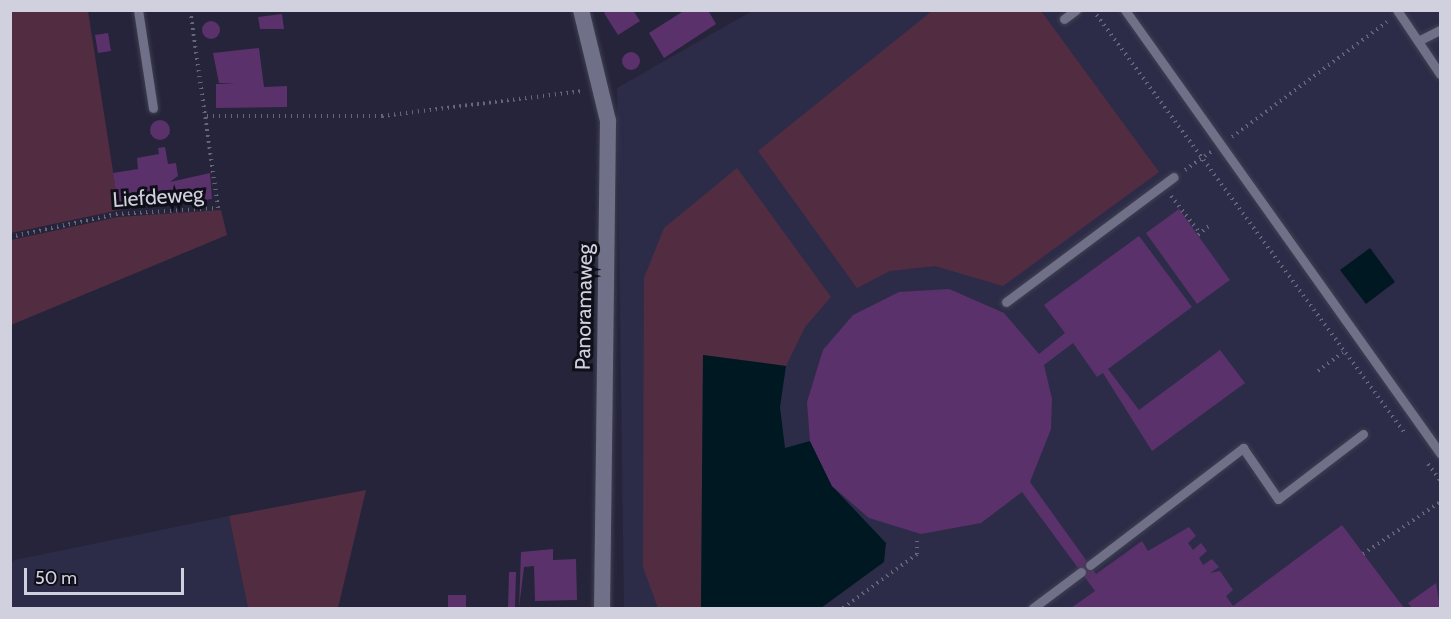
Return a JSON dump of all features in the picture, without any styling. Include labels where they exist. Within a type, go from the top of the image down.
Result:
[{"type":"street","name":"Panoramaweg","points":[[581,10],[604,88],[609,259],[602,609]]},
{"type":"lane","points":[[138,10],[153,108]]},
{"type":"lane","points":[[1064,19],[1076,10]]},
{"type":"lane","points":[[1125,10],[1440,453]]},
{"type":"lane","points":[[1398,12],[1440,74]]},
{"type":"lane","points":[[1418,41],[1440,30]]},
{"type":"lane","points":[[1006,302],[1174,177]]},
{"type":"lane","points":[[1033,609],[1243,448],[1278,499],[1363,434]]},
{"type":"path","name":"Liefdeweg","points":[[10,237],[116,214],[218,208],[207,116],[190,10]]},
{"type":"path","points":[[1093,10],[1343,352],[1406,434]]},
{"type":"path","points":[[1174,177],[1221,145],[1398,12]]},
{"type":"path","points":[[207,116],[382,116],[604,88]]},
{"type":"path","points":[[1163,185],[1199,234],[1210,225]]},
{"type":"path","points":[[1318,371],[1343,352]]},
{"type":"path","points":[[1420,453],[1440,480]]},
{"type":"path","points":[[1363,554],[1440,502]]},
{"type":"path","points":[[843,609],[917,554],[917,540]]},
{"type":"shaded area","points":[[10,11],[88,11],[119,210],[11,233]]},
{"type":"shaded area","points":[[752,11],[1440,11],[1440,608],[624,608],[617,88]]},
{"type":"shaded area","points":[[932,11],[1041,11],[1159,172],[1003,286],[935,266],[890,271],[857,288],[758,151]]},
{"type":"shaded area","points":[[737,168],[831,297],[805,327],[786,366],[703,355],[701,608],[658,608],[643,567],[644,278],[664,228]]},
{"type":"shaded area","points":[[221,210],[227,235],[11,325],[11,240],[118,217]]},
{"type":"shaded area","points":[[366,490],[338,608],[248,608],[229,516]]},
{"type":"shaded area","points":[[229,516],[248,608],[11,608],[10,565],[15,560]]},
{"type":"water","points":[[1370,248],[1395,282],[1366,304],[1340,270]]},
{"type":"water","points":[[703,355],[786,366],[780,407],[785,448],[810,441],[832,486],[886,543],[884,562],[821,608],[701,608]]},
{"type":"building","points":[[608,10],[633,10],[640,21],[618,35],[604,13]]},
{"type":"building","points":[[685,10],[708,10],[716,24],[664,58],[649,33]]},
{"type":"building","points":[[282,14],[284,29],[260,29],[258,17]]},
{"type":"building","points":[[211,21],[219,26],[220,30],[215,38],[211,39],[203,34],[202,30],[207,22]]},
{"type":"building","points":[[108,33],[111,51],[98,53],[95,35]]},
{"type":"building","points":[[259,48],[264,87],[287,86],[287,107],[216,108],[216,84],[235,84],[219,83],[213,53]]},
{"type":"building","points":[[631,52],[637,55],[640,61],[637,67],[631,70],[625,67],[622,61],[625,55]]},
{"type":"building","points":[[160,120],[167,123],[170,130],[167,137],[160,140],[153,137],[150,130],[153,123]]},
{"type":"building","points":[[165,147],[168,164],[176,163],[178,176],[170,182],[210,173],[212,199],[119,210],[113,173],[138,169],[137,158],[159,154],[158,148]]},
{"type":"building","points":[[1179,209],[1230,280],[1197,304],[1146,233]]},
{"type":"building","points":[[1139,236],[1192,307],[1108,369],[1139,410],[1220,350],[1245,383],[1152,451],[1103,373],[1097,377],[1073,343],[1044,365],[1052,399],[1051,429],[1030,482],[1096,574],[1142,541],[1148,551],[1189,527],[1196,536],[1188,543],[1193,550],[1201,543],[1207,551],[1199,558],[1203,565],[1212,559],[1219,567],[1210,573],[1220,571],[1233,590],[1226,596],[1233,606],[1342,525],[1404,608],[1071,608],[1095,591],[1022,492],[981,523],[921,534],[869,518],[832,486],[810,441],[807,402],[823,350],[853,315],[899,292],[949,289],[1004,313],[1039,354],[1065,333],[1044,305]]},
{"type":"building","points":[[553,549],[553,560],[576,559],[577,600],[535,601],[534,566],[524,567],[519,608],[521,552]]},
{"type":"building","points":[[509,572],[516,572],[515,608],[508,608]]},
{"type":"building","points":[[1436,583],[1440,608],[1412,608],[1408,603]]},
{"type":"building","points":[[448,595],[466,595],[466,608],[448,608]]}]
